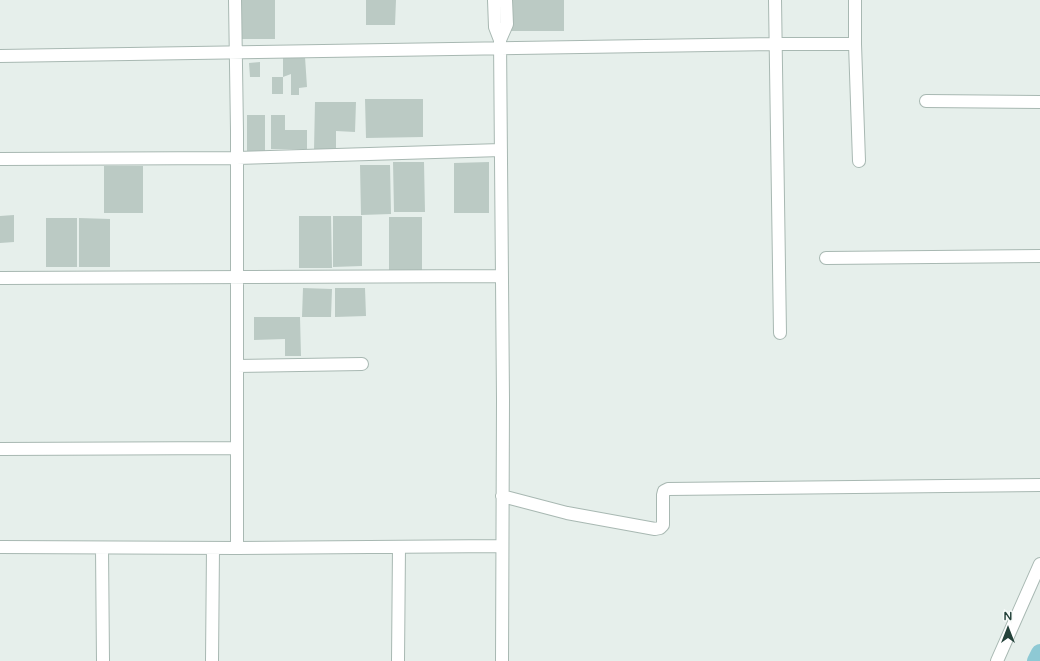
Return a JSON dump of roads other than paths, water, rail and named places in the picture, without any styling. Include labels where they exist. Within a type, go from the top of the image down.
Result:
[{"type":"street","points":[[235,0],[237,158],[237,548]]},
{"type":"street","points":[[494,0],[495,27],[500,44],[502,276],[502,661]]},
{"type":"street","points":[[500,44],[506,24],[506,0]]},
{"type":"street","points":[[775,0],[780,333]]},
{"type":"street","points":[[855,0],[859,161]]},
{"type":"street","points":[[0,56],[236,53],[500,44],[855,44]]},
{"type":"street","points":[[926,101],[1040,102]]},
{"type":"street","points":[[0,159],[237,158],[501,150]]},
{"type":"street","points":[[826,258],[1040,256]]},
{"type":"street","points":[[0,278],[502,276]]},
{"type":"street","points":[[237,366],[362,364]]},
{"type":"street","points":[[0,449],[237,448]]},
{"type":"street","points":[[502,496],[567,513],[655,529],[660,528],[663,525],[663,495],[664,491],[668,488],[1040,485]]},
{"type":"street","points":[[0,547],[237,548],[502,546]]},
{"type":"street","points":[[398,661],[399,547]]},
{"type":"street","points":[[102,548],[103,661]]},
{"type":"street","points":[[212,661],[213,548]]},
{"type":"street","points":[[997,661],[1040,564]]},
{"type":"waterway","points":[[1036,661],[1040,653]]}]
